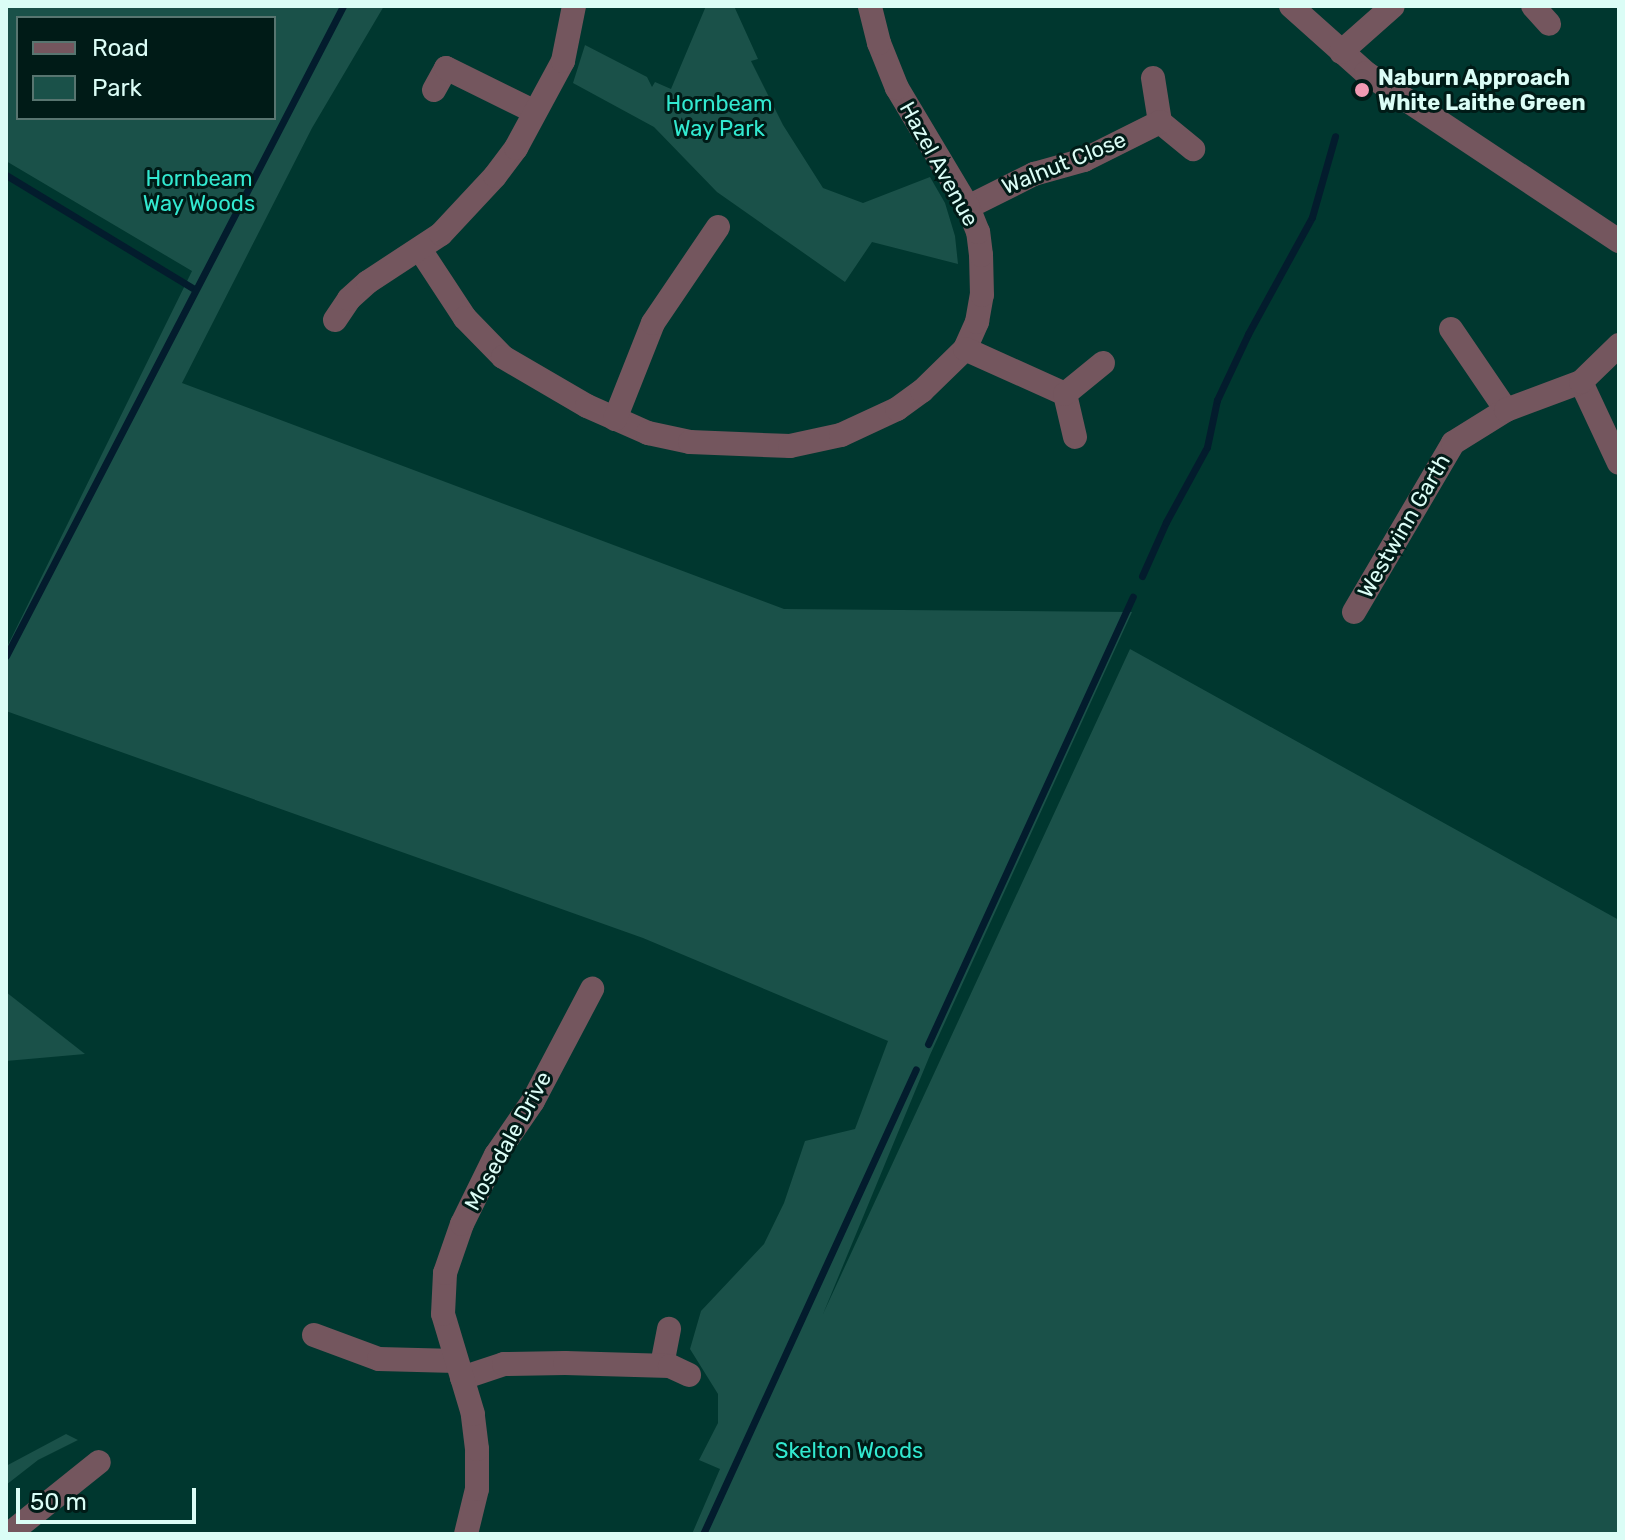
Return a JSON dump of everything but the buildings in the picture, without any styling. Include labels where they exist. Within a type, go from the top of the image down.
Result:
[{"type":"street","points":[[335,320],[349,299],[368,282],[421,251],[441,234],[495,176],[516,148],[563,61],[574,6]]},
{"type":"street","name":"Hazel Avenue","points":[[421,251],[481,338],[546,384],[648,433],[690,442],[763,446],[816,441],[868,424],[897,409],[922,391],[965,349],[977,322],[982,295],[978,232],[968,207],[897,88],[879,43],[870,6]]},
{"type":"street","points":[[1291,6],[1341,52],[1416,107],[1619,241]]},
{"type":"street","points":[[1341,52],[1393,6]]},
{"type":"street","points":[[434,90],[446,68],[535,112]]},
{"type":"street","points":[[1153,78],[1160,122],[1193,149]]},
{"type":"street","name":"Walnut Close","points":[[968,207],[1034,174],[1084,160],[1160,122]]},
{"type":"street","points":[[615,419],[653,323],[718,227]]},
{"type":"street","points":[[1451,329],[1506,410]]},
{"type":"street","name":"Westwinn Garth","points":[[1354,612],[1453,443],[1506,410],[1581,382],[1619,345]]},
{"type":"street","points":[[965,349],[1065,394]]},
{"type":"street","points":[[1065,394],[1103,363]]},
{"type":"street","points":[[1581,382],[1619,463]]},
{"type":"street","points":[[1065,394],[1075,437]]},
{"type":"street","name":"Mosedale Drive","points":[[466,1534],[477,1489],[477,1449],[473,1414],[443,1314],[445,1273],[462,1224],[496,1155],[533,1101],[592,989]]},
{"type":"street","points":[[662,1365],[669,1329]]},
{"type":"street","points":[[314,1335],[379,1359],[459,1369],[504,1364],[662,1365],[681,1369],[689,1375]]},
{"type":"street","points":[[9,1534],[99,1462]]},
{"type":"green space","points":[[6,6],[384,6],[312,128],[182,383],[784,609],[1132,612],[930,1055],[823,1314],[1130,649],[1619,920],[1619,1534],[692,1534],[720,1469],[699,1460],[718,1423],[718,1394],[690,1349],[701,1311],[764,1244],[784,1203],[805,1141],[855,1129],[888,1041],[643,938],[6,711],[6,649],[192,271],[6,161]]},
{"type":"green space","name":"Hornbeam Way Park","points":[[706,6],[734,6],[758,59],[751,61],[783,125],[823,188],[863,203],[930,177],[945,203],[955,236],[958,264],[872,242],[845,282],[717,192],[654,127],[573,83],[585,45],[647,77],[652,87],[655,82],[671,89]]},
{"type":"green space","points":[[6,992],[85,1054],[6,1061]]},
{"type":"green space","points":[[66,1434],[78,1440],[38,1460],[6,1485],[6,1466]]},
{"type":"waterway","points":[[6,656],[343,6]]},
{"type":"waterway","points":[[1142,576],[1166,522],[1207,447],[1217,400],[1248,334],[1312,217],[1335,136]]},
{"type":"waterway","points":[[6,175],[194,289]]},
{"type":"waterway","points":[[928,1044],[1133,597]]},
{"type":"waterway","points":[[703,1534],[916,1069]]},
{"type":"place","name":"Naburn Approach White Laithe Green","points":[[1362,90]]},
{"type":"park label","name":"Hornbeam Way Woods","points":[[199,190]]},
{"type":"park label","name":"Skelton Woods","points":[[849,1451]]}]
